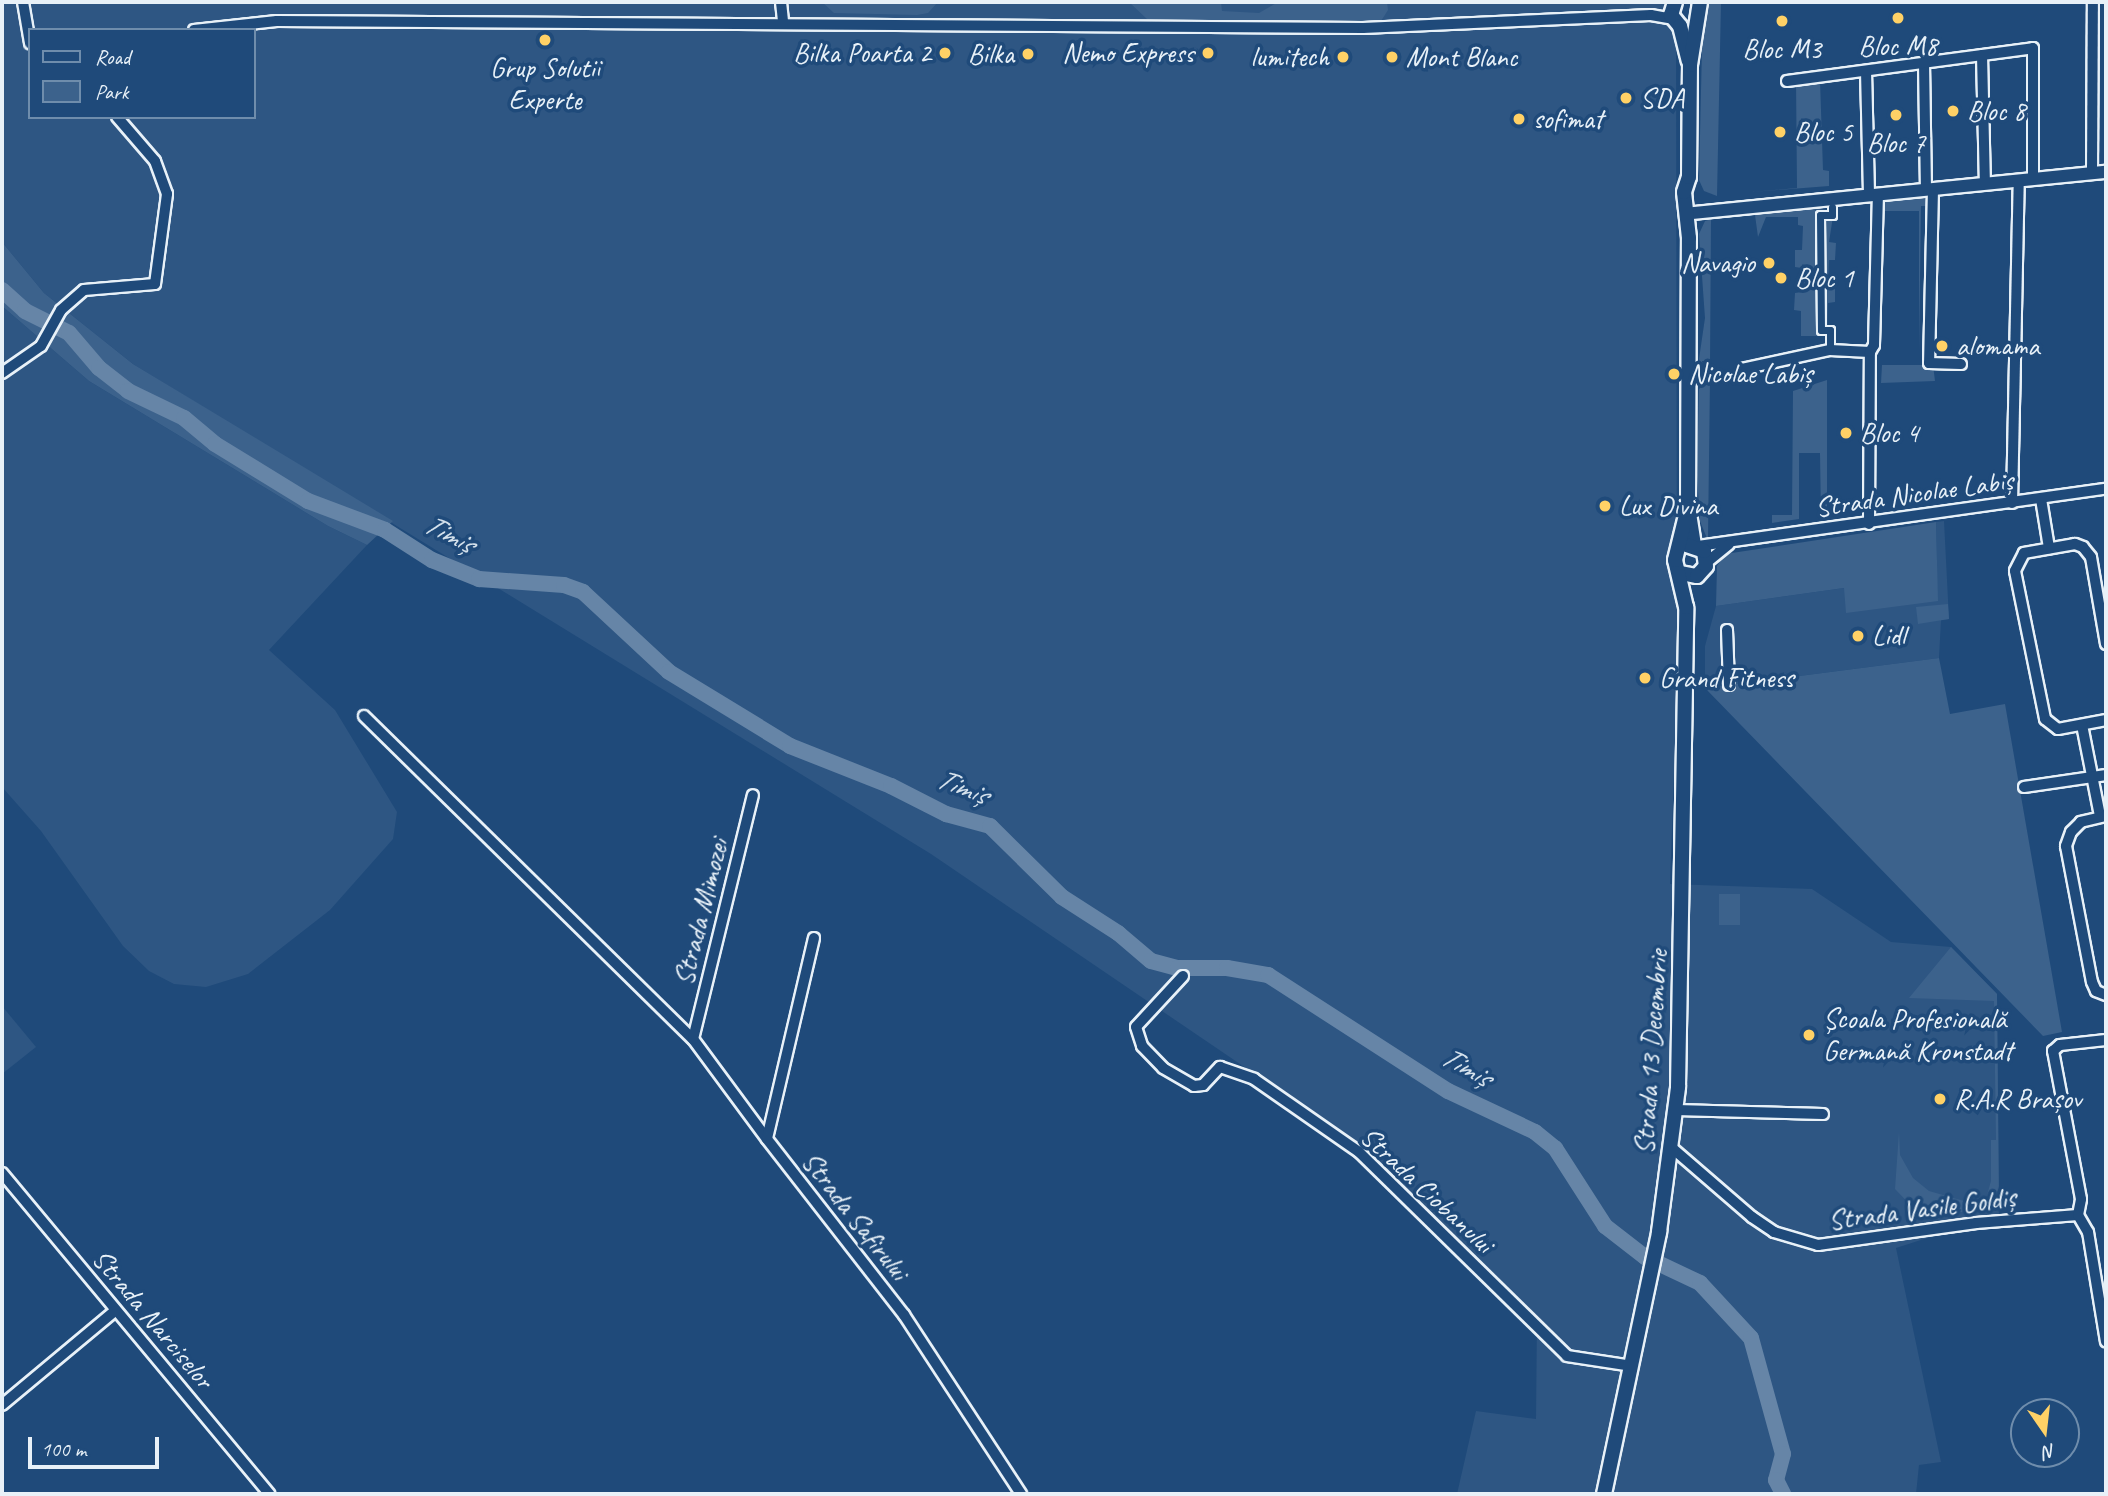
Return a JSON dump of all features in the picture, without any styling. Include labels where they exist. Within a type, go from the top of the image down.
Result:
[{"type":"main road","name":"Strada 13 Decembrie","points":[[1675,14],[1690,27],[1699,8]]},
{"type":"main road","name":"Strada 13 Decembrie","points":[[1686,607],[1697,576],[1707,562],[1696,545],[1688,507],[1689,238],[1693,214],[1689,177],[1690,65],[1699,8]]},
{"type":"main road","name":"Strada 13 Decembrie","points":[[1675,14],[1690,65]]},
{"type":"main road","name":"Strada 13 Decembrie","points":[[1689,177],[1684,213],[1689,238]]},
{"type":"main road","name":"Strada 13 Decembrie","points":[[1604,1494],[1659,1232],[1676,1110],[1684,898],[1686,607],[1681,573],[1675,563],[1688,507]]},
{"type":"main road","points":[[1678,551],[1696,545]]},
{"type":"main road","points":[[1681,573],[1697,576]]},
{"type":"street","points":[[23,2],[28,31]]},
{"type":"street","points":[[782,2],[783,22]]},
{"type":"street","points":[[2092,173],[2093,2]]},
{"type":"street","points":[[212,28],[277,21],[783,22],[1363,28],[1675,14]]},
{"type":"street","points":[[1787,81],[2033,48],[2033,179]]},
{"type":"street","points":[[1982,55],[1985,184]]},
{"type":"street","points":[[1924,63],[1930,190],[1929,363],[1961,364]]},
{"type":"street","points":[[1866,71],[1873,195],[1875,326],[1870,352],[1869,524]]},
{"type":"street","points":[[2,373],[41,346],[61,310],[84,290],[155,284],[167,194],[155,161],[119,119]]},
{"type":"street","points":[[1693,214],[2106,172]]},
{"type":"street","points":[[2012,503],[2019,181]]},
{"type":"street","points":[[1830,350],[1830,330],[1821,330],[1820,215],[1832,215],[1832,207]]},
{"type":"street","points":[[1742,369],[1830,350],[1870,352]]},
{"type":"street","points":[[2106,484],[2106,489]]},
{"type":"street","name":"Strada Nicolae Labiș","points":[[1696,545],[1729,544],[2106,489]]},
{"type":"street","points":[[2041,499],[2049,548]]},
{"type":"street","points":[[1707,562],[1729,544]]},
{"type":"street","points":[[2106,644],[2091,557],[2075,544],[2024,553],[2015,571],[2045,719],[2058,729],[2106,720]]},
{"type":"street","points":[[1727,630],[1729,685]]},
{"type":"street","points":[[364,716],[693,1039],[767,1139]]},
{"type":"street","points":[[2082,725],[2103,816],[2081,822],[2071,832],[2066,846],[2092,982],[2096,991],[2106,995]]},
{"type":"street","points":[[2024,787],[2106,775]]},
{"type":"street","name":"Strada Mimozei","points":[[693,1039],[753,795]]},
{"type":"street","name":"Strada Safirului","points":[[814,938],[767,1139],[904,1315],[1021,1494]]},
{"type":"street","name":"Strada Ciobanului","points":[[1183,976],[1136,1027],[1142,1046],[1163,1068],[1189,1082],[1203,1085],[1214,1069],[1226,1067],[1254,1079],[1359,1152],[1566,1356],[1632,1366]]},
{"type":"street","points":[[2106,1040],[2060,1045],[2053,1051],[2081,1199],[2078,1215],[2088,1232],[2106,1342]]},
{"type":"street","points":[[1676,1110],[1823,1114]]},
{"type":"street","name":"Strada Vasile Goldiș","points":[[1671,1147],[1752,1217],[1774,1232],[1818,1245],[1976,1223],[2078,1215]]},
{"type":"street","name":"Strada Narciselor","points":[[2,1173],[270,1494]]},
{"type":"street","points":[[2,1405],[115,1311]]},
{"type":"shaded area","points":[[2,2],[1676,2],[1677,690],[1670,884],[1812,889],[1891,942],[1951,947],[1997,994],[1999,1215],[1896,1248],[1941,1462],[1919,1465],[1916,1494],[1457,1494],[1476,1411],[1536,1419],[1537,1316],[1365,1149],[931,854],[133,364],[44,293],[2,242]]},
{"type":"shaded area","points":[[2,306],[89,381],[328,526],[367,545],[269,650],[335,710],[397,812],[393,839],[330,910],[248,974],[206,987],[174,984],[149,971],[123,946],[41,831],[2,787]]},
{"type":"shaded area","points":[[1944,521],[1949,619],[1941,620],[1939,658],[1705,688],[1705,646],[1716,606],[1937,575],[1936,522]]},
{"type":"shaded area","points":[[2,1006],[36,1047],[2,1074]]},
{"type":"green space","points":[[822,2],[938,2],[928,13],[917,15],[834,13]]},
{"type":"green space","points":[[1129,2],[1221,2],[1222,11],[1259,13],[1278,2],[1387,2],[1388,10],[1381,21],[1148,20]]},
{"type":"green space","points":[[1703,2],[1721,2],[1717,196],[1704,191],[1699,180]]},
{"type":"green space","points":[[1820,80],[1823,170],[1829,171],[1829,186],[1751,192],[1797,188],[1796,81]]},
{"type":"green space","points":[[1927,197],[1927,206],[1921,206],[1919,353],[1919,211],[1883,211],[1883,200]]},
{"type":"green space","points":[[1803,209],[1834,210],[1829,242],[1836,243],[1835,260],[1829,260],[1828,284],[1835,284],[1835,302],[1828,303],[1827,336],[1801,336],[1801,311],[1794,310],[1795,293],[1802,292],[1802,268],[1795,267],[1795,250],[1802,250],[1803,226],[1798,225],[1798,217],[1766,217],[1758,237],[1755,215],[1747,215]]},
{"type":"green space","points":[[1719,217],[1711,220],[1710,366],[1716,369],[1709,370],[1701,367],[1699,359],[1705,318],[1699,234],[1705,221]]},
{"type":"green space","points":[[2,242],[44,293],[133,364],[393,521],[367,545],[328,526],[89,381],[2,306]]},
{"type":"green space","points":[[1882,365],[1933,365],[1935,381],[1881,383]]},
{"type":"green space","points":[[1710,379],[1708,538],[1714,539],[1708,541],[1700,521],[1697,476],[1699,389]]},
{"type":"green space","points":[[1827,380],[1827,515],[1821,516],[1820,453],[1799,453],[1799,519],[1772,523],[1772,515],[1792,515],[1793,391]]},
{"type":"green space","points":[[1936,522],[1938,601],[1846,613],[1844,588],[1716,606],[1717,566],[1725,554]]},
{"type":"green space","points":[[1948,604],[1949,619],[1918,624],[1916,607]]},
{"type":"green space","points":[[1939,658],[1950,714],[2005,704],[2062,1032],[2043,1036],[1705,688]]},
{"type":"green space","points":[[1719,894],[1740,894],[1740,925],[1719,925]]},
{"type":"green space","points":[[1951,947],[1997,994],[1999,1207],[1983,1209],[1991,1181],[1991,1140],[1996,1140],[1994,1001],[1909,998]]},
{"type":"green space","points":[[1899,1132],[1900,1155],[1913,1178],[1929,1191],[1964,1201],[1967,1211],[1924,1219],[1895,1189]]},
{"type":"waterway","name":"Timiș","points":[[2,290],[25,311],[69,333],[99,368],[128,391],[184,418],[215,444],[308,501],[385,530],[432,560],[479,579],[564,585],[583,592],[669,672],[790,746],[891,786],[946,814],[990,826],[1062,897],[1118,933],[1151,961],[1178,968],[1227,968],[1268,975],[1448,1091],[1535,1132],[1555,1148],[1605,1226],[1645,1257],[1700,1283],[1751,1338],[1783,1454],[1776,1480],[1783,1494]]},
{"type":"place","name":"Bloc M8","points":[[1898,18]]},
{"type":"place","name":"Bloc M3","points":[[1782,21]]},
{"type":"place","name":"Grup Solutii Experte","points":[[545,40]]},
{"type":"place","name":"Bilka Poarta 2","points":[[945,53]]},
{"type":"place","name":"Nemo Express","points":[[1208,53]]},
{"type":"place","name":"Bilka","points":[[1028,54]]},
{"type":"place","name":"lumitech","points":[[1343,57]]},
{"type":"place","name":"Mont Blanc","points":[[1392,57]]},
{"type":"place","name":"SDA","points":[[1626,98]]},
{"type":"place","name":"Bloc 8","points":[[1953,111]]},
{"type":"place","name":"Bloc 7","points":[[1896,115]]},
{"type":"place","name":"sofimat","points":[[1519,119]]},
{"type":"place","name":"Bloc 5","points":[[1780,132]]},
{"type":"place","name":"Navagio","points":[[1769,263]]},
{"type":"place","name":"Bloc 1","points":[[1781,278]]},
{"type":"place","name":"alomama","points":[[1942,346]]},
{"type":"place","name":"Nicolae Labiș","points":[[1674,374]]},
{"type":"place","name":"Bloc 4","points":[[1846,433]]},
{"type":"place","name":"Lux Divina","points":[[1605,506]]},
{"type":"place","name":"Lidl","points":[[1858,636]]},
{"type":"place","name":"Grand Fitness","points":[[1645,678]]},
{"type":"place","name":"Școala Profesională Germană Kronstadt","points":[[1809,1035]]},
{"type":"place","name":"R.A.R Brașov","points":[[1940,1099]]}]
